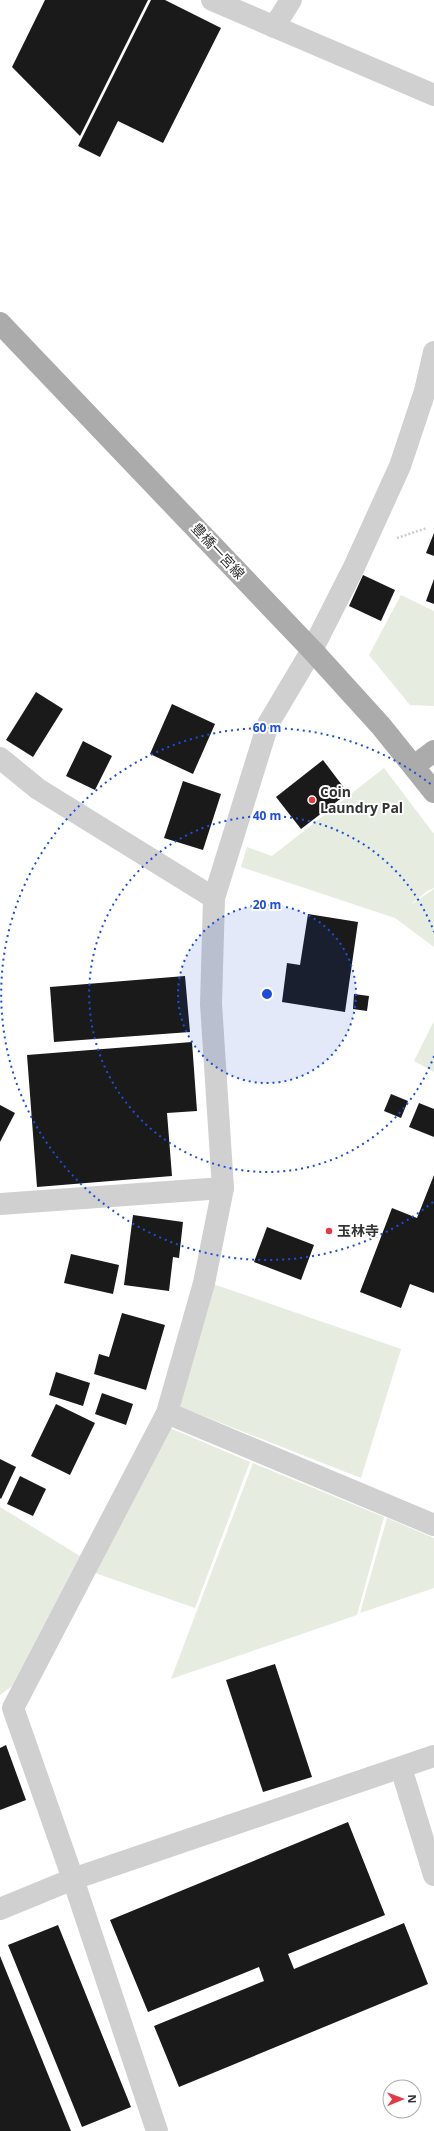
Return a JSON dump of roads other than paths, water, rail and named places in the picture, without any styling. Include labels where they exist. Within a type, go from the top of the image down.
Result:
[{"type":"main road","name":"豊橋一宮線","points":[[0,323],[312,650],[381,726],[434,792]]},
{"type":"main road","points":[[414,766],[434,752]]},
{"type":"street","points":[[212,0],[434,95]]},
{"type":"street","points":[[274,27],[291,0]]},
{"type":"street","points":[[157,2131],[73,1879],[7,1708],[167,1413],[204,1284],[223,1188],[211,1004],[214,898],[268,724],[312,650],[354,567],[400,466],[425,391],[434,352]]},
{"type":"street","points":[[0,758],[38,789],[214,898]]},
{"type":"street","points":[[0,1204],[223,1188]]},
{"type":"street","points":[[167,1413],[434,1525]]},
{"type":"street","points":[[0,1909],[73,1879],[434,1756]]},
{"type":"street","points":[[401,1768],[434,1875]]},
{"type":"place","name":"Coin Laundry Pal","points":[[312,800]]},
{"type":"place","name":"玉林寺","points":[[329,1231]]}]
